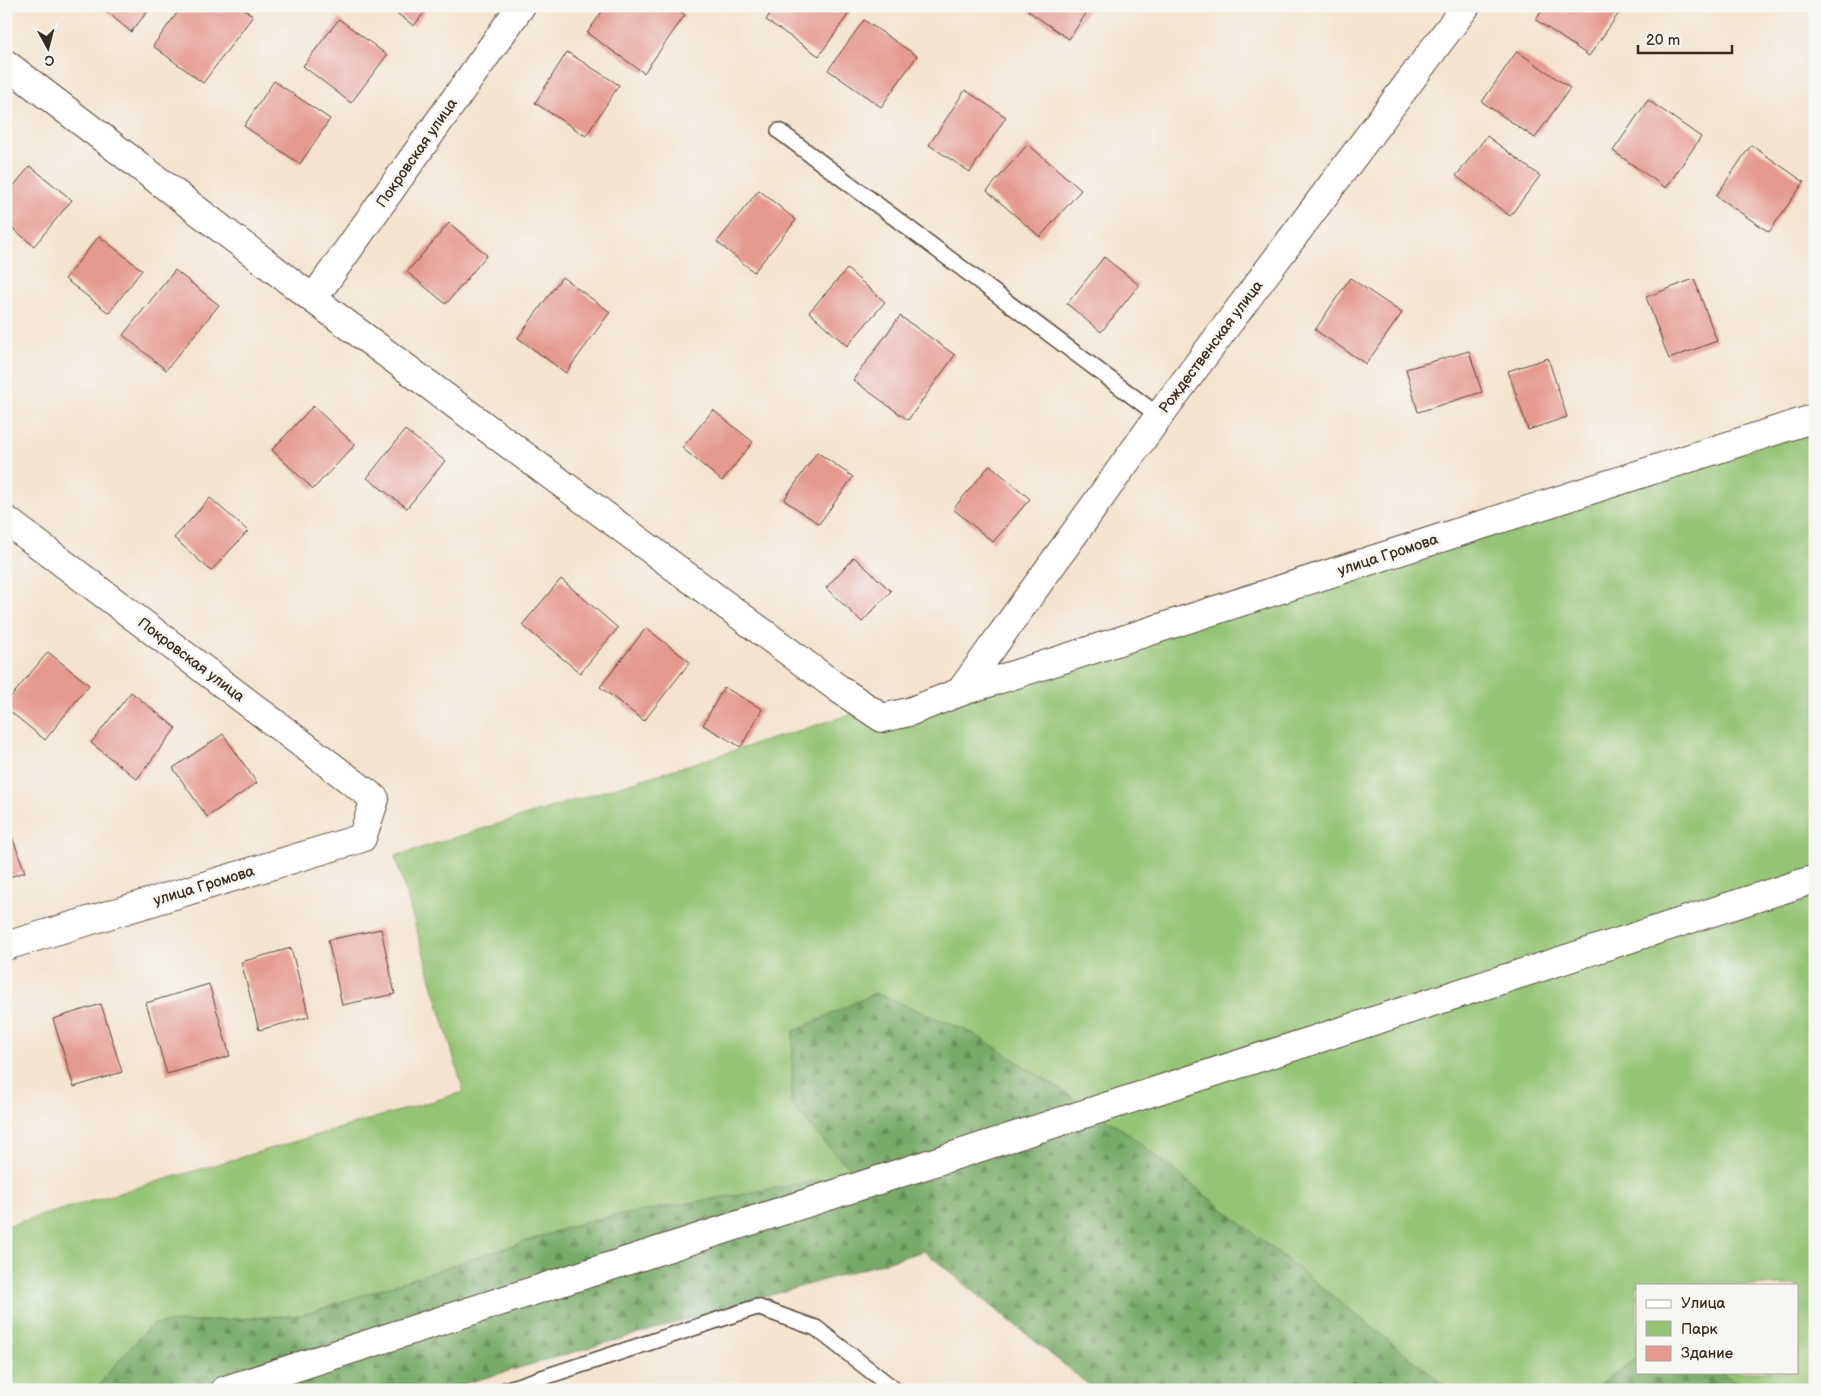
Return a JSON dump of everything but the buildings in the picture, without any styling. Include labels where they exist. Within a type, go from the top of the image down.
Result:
[{"type":"street","name":"Покровская улица","points":[[313,299],[521,6]]},
{"type":"street","name":"Рождественская улица","points":[[960,692],[1159,416],[1466,6]]},
{"type":"street","points":[[6,64],[313,299]]},
{"type":"street","name":"улица Громова","points":[[313,299],[831,683],[882,718],[909,712],[960,692],[1815,418]]},
{"type":"street","name":"Покровская улица","points":[[6,520],[375,799]]},
{"type":"street","name":"улица Громова","points":[[6,946],[362,838],[375,799]]},
{"type":"street","points":[[225,1390],[1815,879]]},
{"type":"lane","points":[[779,130],[1159,416]]},
{"type":"lane","points":[[505,1390],[757,1307],[816,1328],[895,1390]]},
{"type":"green space","points":[[1815,406],[1815,1390],[1753,1390],[1722,1374],[1798,1374],[1798,1284],[1636,1284],[1636,1360],[1590,1390],[1451,1390],[1123,1130],[791,1104],[831,1150],[858,1174],[591,1220],[302,1315],[152,1324],[109,1372],[96,1390],[6,1390],[6,1226],[464,1092],[395,856],[1441,531]]},
{"type":"green space","points":[[875,993],[973,1033],[1123,1130],[1451,1390],[1095,1390],[924,1251],[443,1390],[96,1390],[109,1372],[152,1324],[302,1315],[591,1220],[857,1174],[831,1150],[791,1104],[793,1032]]},
{"type":"green space","points":[[1636,1360],[1636,1374],[1722,1374],[1753,1390],[1590,1390]]}]
